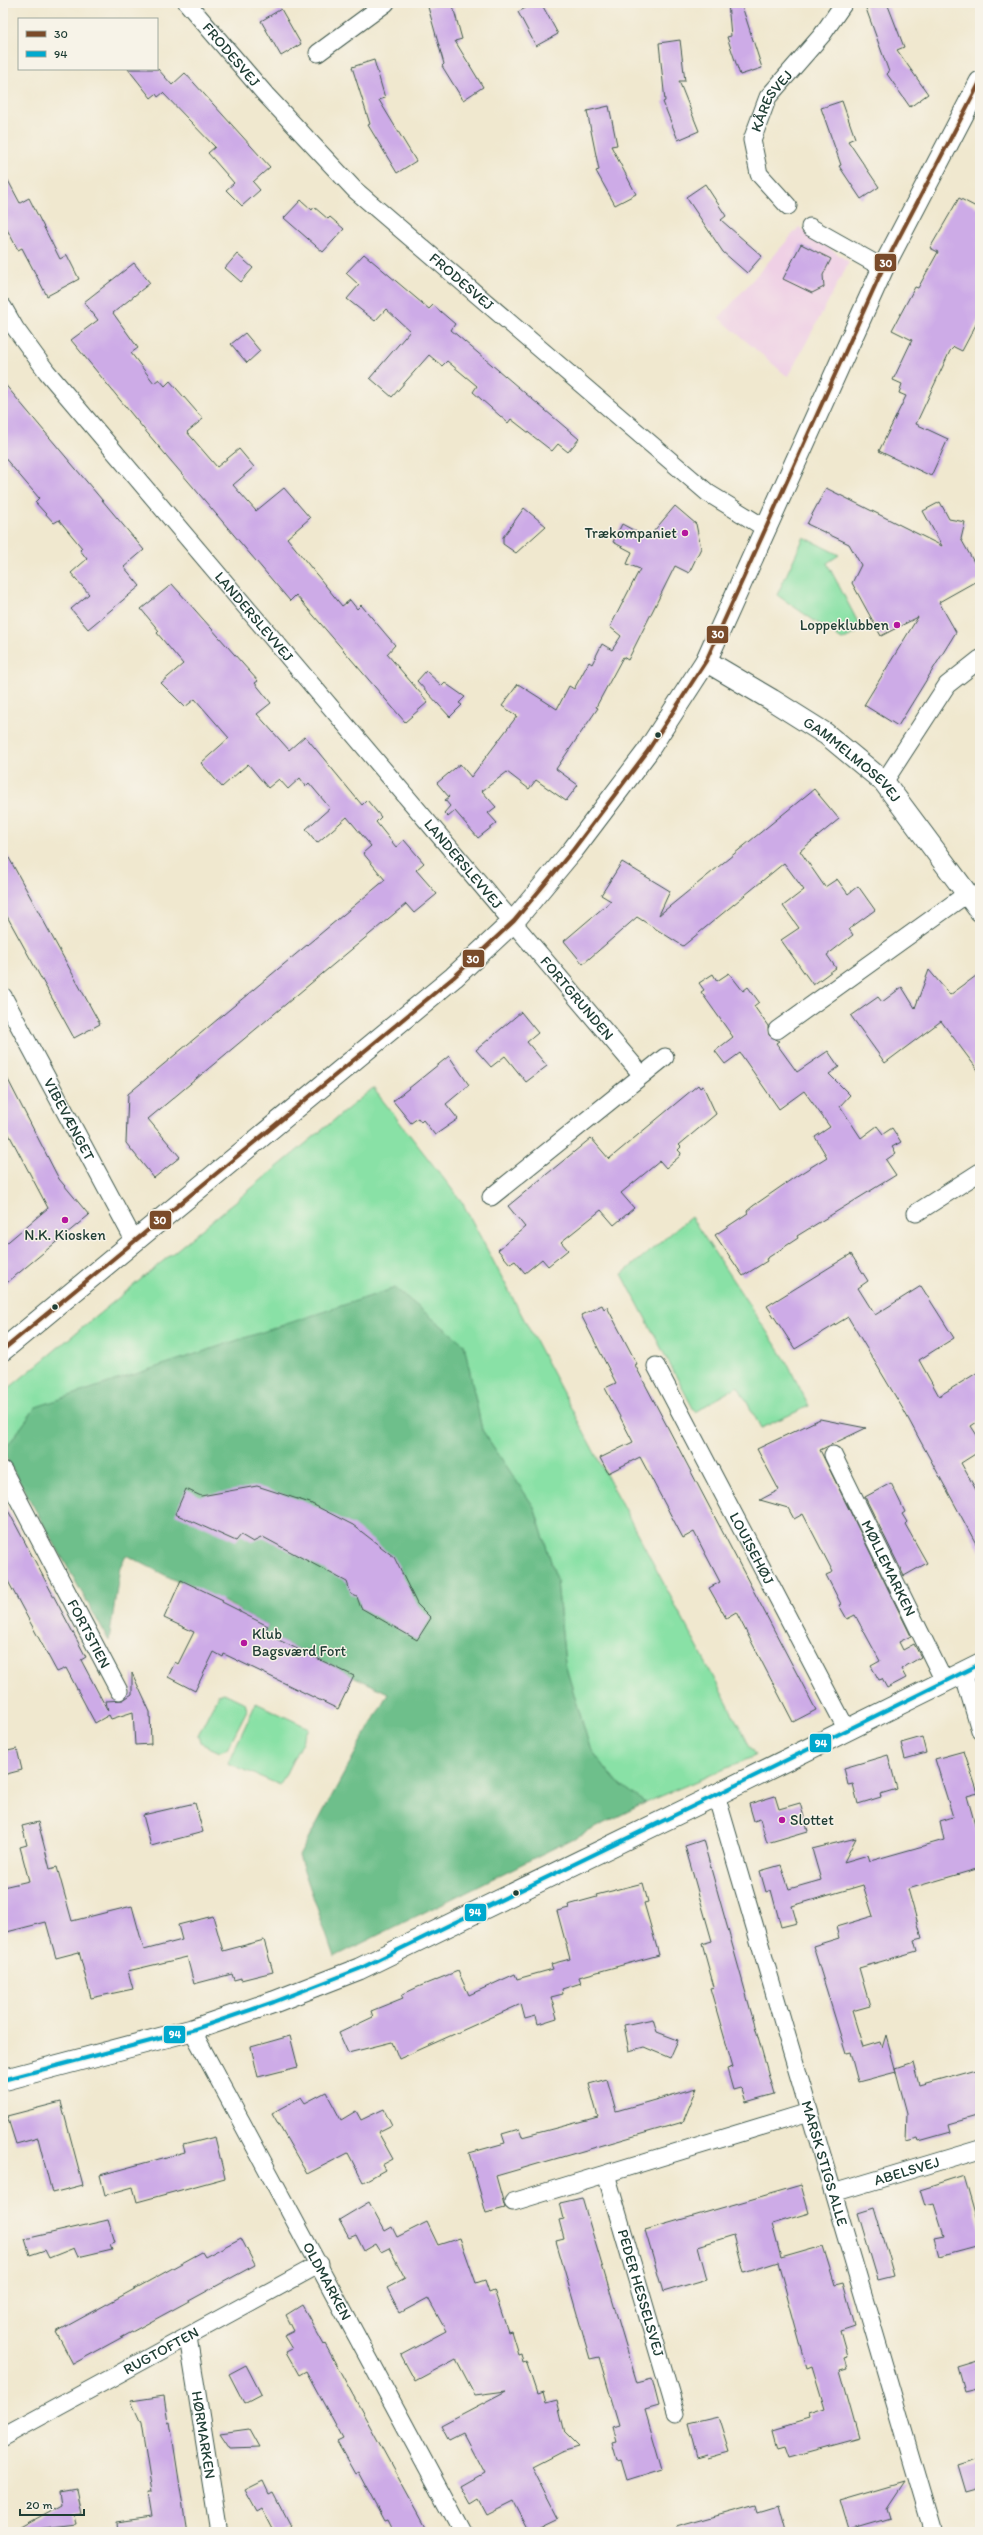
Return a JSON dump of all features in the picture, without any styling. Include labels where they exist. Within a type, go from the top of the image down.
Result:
[{"type":"street","name":"FRODESVEJ","points":[[187,3],[266,96],[356,190],[708,493],[765,528]]},
{"type":"street","points":[[318,53],[386,3]]},
{"type":"street","name":"KÅRESVEJ","points":[[788,206],[759,174],[752,140],[768,97],[822,35],[844,3]]},
{"type":"street","points":[[3,1350],[454,977],[514,920],[573,850],[647,752],[706,661],[883,268],[980,82]]},
{"type":"street","points":[[810,227],[883,268]]},
{"type":"street","name":"LANDERSLEVVEJ","points":[[3,307],[15,328],[47,372],[514,920]]},
{"type":"street","points":[[884,782],[946,685],[980,659]]},
{"type":"street","name":"GAMMELMOSEVEJ","points":[[706,661],[826,734],[884,782],[980,911]]},
{"type":"street","points":[[777,1030],[968,893]]},
{"type":"street","name":"FORTGRUNDEN","points":[[514,920],[642,1075]]},
{"type":"street","name":"VIBEVÆNGET","points":[[3,996],[135,1242]]},
{"type":"street","points":[[491,1197],[664,1056]]},
{"type":"street","points":[[916,1213],[980,1172]]},
{"type":"street","name":"LOUISEHØJ","points":[[656,1366],[848,1730]]},
{"type":"street","name":"MØLLEMARKEN","points":[[833,1455],[944,1681]]},
{"type":"street","name":"FORTSTIEN","points":[[3,1470],[118,1691]]},
{"type":"street","points":[[3,2080],[192,2030],[274,2002],[359,1968],[716,1796],[971,1668],[980,1730]]},
{"type":"street","name":"MARSK STIGS ALLE","points":[[716,1796],[931,2532]]},
{"type":"street","name":"OLDMARKEN","points":[[192,2030],[320,2264],[462,2532]]},
{"type":"street","points":[[513,2202],[809,2112]]},
{"type":"street","name":"ABELSVEJ","points":[[833,2193],[980,2149]]},
{"type":"street","name":"PEDER HESSELSVEJ","points":[[606,2174],[676,2413]]},
{"type":"street","name":"RUGTOFTEN","points":[[3,2437],[320,2264]]},
{"type":"street","name":"HØRMARKEN","points":[[188,2337],[219,2532]]},
{"type":"shaded area","points":[[799,227],[849,262],[788,377],[719,318]]},
{"type":"green space","points":[[804,537],[839,555],[827,563],[862,630],[842,640],[777,595]]},
{"type":"green space","points":[[373,1088],[462,1202],[755,1756],[645,1803],[615,1780],[590,1748],[565,1664],[557,1581],[534,1507],[482,1430],[464,1344],[36,1407],[3,1452],[3,1393]]},
{"type":"green space","points":[[691,1217],[785,1359],[809,1406],[761,1428],[738,1386],[695,1412],[622,1274]]},
{"type":"green space","points":[[395,1288],[464,1344],[482,1430],[534,1507],[557,1581],[565,1664],[590,1748],[615,1780],[645,1803],[334,1957],[299,1856],[388,1693],[264,1633],[268,1626],[246,1615],[238,1615],[240,1610],[203,1591],[202,1594],[126,1555],[120,1567],[109,1641],[3,1452],[36,1407]]},
{"type":"green space","points":[[224,1693],[245,1703],[247,1710],[227,1749],[220,1752],[200,1743],[198,1735],[218,1695]]},
{"type":"green space","points":[[256,1703],[309,1728],[280,1785],[228,1763]]},
{"type":"building","points":[[443,3],[452,3],[462,39],[455,41],[483,87],[463,100],[442,66],[444,64],[428,7]]},
{"type":"building","points":[[535,3],[541,3],[558,34],[536,46],[518,12]]},
{"type":"building","points":[[728,3],[741,3],[762,68],[740,75],[727,37],[731,36]]},
{"type":"building","points":[[864,3],[887,3],[904,47],[897,50],[928,94],[910,107],[887,74],[889,72]]},
{"type":"building","points":[[281,9],[301,44],[281,56],[261,21]]},
{"type":"building","points":[[680,40],[685,81],[679,81],[699,131],[678,140],[663,102],[665,101],[659,43]]},
{"type":"building","points":[[374,60],[385,98],[379,100],[416,161],[397,173],[368,125],[370,124],[352,67]]},
{"type":"building","points":[[158,69],[172,85],[185,73],[270,167],[253,182],[260,190],[242,206],[226,190],[234,183],[208,153],[215,147],[163,93],[158,97],[156,94],[151,98],[129,70]]},
{"type":"building","points":[[842,101],[855,138],[848,141],[879,187],[861,199],[839,166],[841,165],[821,108]]},
{"type":"building","points":[[609,106],[617,145],[611,146],[636,194],[615,205],[596,171],[599,170],[587,111]]},
{"type":"building","points":[[3,171],[20,203],[29,198],[60,259],[67,255],[79,279],[47,296],[22,248],[18,250],[3,222]]},
{"type":"building","points":[[705,184],[726,216],[721,220],[762,256],[747,273],[723,252],[686,197]]},
{"type":"building","points":[[959,198],[980,209],[980,317],[962,351],[954,347],[950,351],[916,424],[948,439],[931,476],[879,451],[906,396],[899,393],[902,384],[893,380],[912,340],[892,330],[915,287],[918,288],[938,252],[930,248]]},
{"type":"building","points":[[301,200],[312,210],[314,207],[328,219],[330,217],[344,229],[323,252],[284,218]]},
{"type":"building","points":[[801,244],[831,259],[823,275],[824,287],[812,293],[783,279]]},
{"type":"building","points":[[237,254],[253,268],[241,282],[225,268]]},
{"type":"building","points":[[364,254],[429,309],[433,305],[455,324],[451,330],[579,439],[568,452],[558,444],[552,451],[511,419],[508,423],[473,392],[477,386],[447,361],[442,366],[429,355],[392,397],[370,378],[410,331],[386,309],[375,321],[347,299],[359,285],[346,273]]},
{"type":"building","points":[[134,263],[150,283],[113,313],[138,348],[131,353],[154,383],[159,379],[165,386],[170,381],[203,419],[187,432],[217,467],[239,449],[254,467],[233,485],[256,511],[284,488],[310,518],[287,538],[342,606],[350,600],[357,609],[361,605],[395,645],[387,654],[428,702],[405,722],[296,595],[290,601],[143,428],[71,340],[98,320],[84,302]]},
{"type":"building","points":[[245,333],[260,351],[247,363],[231,344]]},
{"type":"building","points":[[3,382],[144,550],[124,567],[140,586],[88,629],[71,609],[89,594],[71,573],[87,559],[80,550],[82,548],[59,520],[54,523],[35,502],[39,498],[3,456]]},
{"type":"building","points":[[826,488],[942,546],[923,511],[940,502],[949,519],[965,522],[961,539],[980,573],[980,579],[939,602],[956,632],[898,726],[864,705],[918,617],[881,636],[852,583],[861,565],[849,544],[807,524]]},
{"type":"building","points":[[675,506],[696,524],[701,548],[689,573],[675,566],[628,660],[623,657],[596,707],[598,708],[556,769],[578,785],[566,801],[536,780],[529,789],[507,772],[482,791],[496,807],[488,813],[497,823],[478,838],[455,811],[448,817],[444,813],[450,806],[445,800],[449,797],[437,783],[460,764],[471,777],[517,716],[502,706],[518,684],[557,709],[569,686],[574,689],[589,662],[592,664],[602,644],[612,650],[621,636],[610,627],[640,569],[627,564],[632,552],[613,542],[622,524],[648,538]]},
{"type":"building","points":[[524,508],[546,526],[516,553],[503,544],[503,537]]},
{"type":"building","points":[[172,584],[258,681],[255,683],[271,703],[257,714],[289,750],[305,736],[362,805],[367,800],[381,817],[376,822],[396,847],[404,840],[424,863],[416,870],[437,894],[414,913],[406,904],[148,1119],[180,1157],[154,1178],[126,1143],[128,1094],[385,880],[363,853],[371,846],[347,817],[317,843],[306,829],[330,808],[309,783],[306,786],[300,778],[288,789],[279,779],[268,788],[248,764],[222,787],[201,763],[229,738],[195,699],[185,707],[161,683],[183,664],[157,633],[159,631],[141,609]]},
{"type":"building","points":[[426,671],[442,686],[445,683],[465,697],[459,703],[462,705],[450,717],[417,681]]},
{"type":"building","points":[[814,789],[839,819],[800,851],[825,887],[837,879],[848,894],[858,886],[875,910],[849,929],[853,935],[827,955],[836,968],[813,985],[781,940],[799,928],[783,906],[804,890],[784,863],[683,946],[637,917],[583,964],[564,941],[611,901],[601,895],[622,862],[670,891],[659,915]]},
{"type":"building","points":[[3,847],[100,1024],[74,1038],[3,909]]},
{"type":"building","points":[[929,970],[950,995],[980,973],[980,1073],[941,1021],[885,1063],[851,1016],[878,997],[882,1002],[902,987],[915,1008]]},
{"type":"building","points":[[729,973],[743,991],[748,987],[759,1002],[754,1006],[768,1026],[769,1035],[779,1041],[776,1043],[797,1072],[828,1051],[839,1067],[829,1074],[850,1095],[840,1106],[861,1138],[877,1126],[883,1134],[892,1128],[901,1142],[892,1147],[896,1153],[886,1160],[896,1175],[797,1236],[798,1238],[766,1259],[767,1261],[743,1276],[715,1235],[748,1213],[747,1211],[753,1206],[827,1157],[815,1137],[830,1127],[804,1091],[779,1109],[740,1053],[725,1064],[715,1051],[733,1037],[701,992],[704,990],[699,983],[713,974],[717,981]]},
{"type":"building","points":[[521,1012],[538,1033],[527,1042],[547,1066],[526,1082],[505,1056],[491,1067],[476,1050]]},
{"type":"building","points":[[449,1056],[469,1085],[446,1104],[458,1119],[435,1135],[423,1120],[421,1122],[418,1118],[411,1123],[393,1101]]},
{"type":"building","points":[[3,1070],[59,1179],[89,1215],[3,1286],[3,1246],[48,1208],[3,1123]]},
{"type":"building","points":[[698,1085],[700,1088],[703,1086],[716,1114],[679,1145],[681,1147],[678,1150],[681,1153],[680,1156],[666,1168],[660,1161],[621,1193],[634,1208],[614,1225],[601,1210],[561,1242],[568,1250],[548,1266],[542,1259],[525,1273],[515,1261],[510,1264],[498,1250],[525,1227],[508,1206],[591,1138],[609,1159]]},
{"type":"building","points":[[851,1254],[868,1281],[858,1288],[875,1315],[921,1286],[954,1338],[919,1360],[939,1396],[980,1371],[980,1420],[971,1426],[980,1440],[980,1451],[961,1463],[980,1497],[980,1551],[903,1409],[848,1317],[795,1349],[767,1306]]},
{"type":"building","points":[[602,1305],[604,1309],[607,1307],[637,1364],[635,1365],[816,1710],[793,1722],[736,1612],[726,1618],[709,1588],[720,1582],[694,1532],[683,1538],[640,1457],[608,1473],[600,1458],[633,1442],[605,1388],[616,1383],[581,1315]]},
{"type":"building","points":[[820,1419],[866,1428],[820,1450],[911,1636],[899,1642],[903,1650],[914,1644],[921,1657],[901,1669],[906,1678],[887,1688],[882,1679],[879,1680],[871,1666],[880,1661],[855,1615],[847,1619],[839,1605],[841,1604],[826,1575],[833,1572],[803,1514],[794,1519],[788,1508],[760,1500],[779,1490],[757,1449]]},
{"type":"building","points":[[891,1483],[905,1512],[902,1514],[907,1522],[905,1524],[927,1563],[904,1576],[865,1497]]},
{"type":"building","points":[[257,1486],[310,1503],[353,1525],[394,1557],[417,1604],[431,1618],[417,1640],[361,1608],[357,1597],[351,1594],[347,1582],[263,1537],[253,1542],[241,1535],[236,1541],[175,1514],[186,1489],[201,1496]]},
{"type":"building","points":[[3,1501],[86,1657],[81,1660],[108,1711],[106,1701],[123,1700],[132,1694],[132,1673],[150,1712],[151,1744],[135,1745],[133,1712],[111,1719],[109,1715],[95,1723],[66,1668],[57,1672],[3,1572]]},
{"type":"building","name":"Klub Bagsværd Fort","points":[[181,1580],[223,1600],[222,1602],[268,1626],[264,1633],[354,1676],[338,1709],[224,1654],[223,1657],[214,1652],[195,1691],[168,1677],[175,1662],[178,1664],[194,1632],[164,1618]]},
{"type":"building","points":[[922,1737],[926,1753],[905,1759],[901,1743]]},
{"type":"building","points":[[17,1749],[22,1770],[3,1775],[3,1752]]},
{"type":"building","points":[[964,1751],[978,1793],[967,1796],[980,1842],[980,1868],[908,1889],[922,1938],[914,1940],[917,1951],[859,1968],[870,2006],[852,2011],[863,2047],[880,2042],[882,2048],[886,2035],[896,2072],[858,2082],[850,2052],[846,2053],[813,1946],[839,1938],[836,1927],[873,1916],[863,1885],[792,1906],[797,1923],[781,1927],[771,1890],[766,1892],[760,1871],[781,1865],[789,1889],[821,1880],[812,1849],[856,1838],[844,1862],[868,1855],[870,1861],[944,1840],[940,1821],[953,1817],[935,1759]]},
{"type":"building","points":[[888,1755],[897,1789],[880,1794],[881,1797],[858,1804],[853,1784],[848,1785],[844,1768]]},
{"type":"building","name":"Slottet","points":[[775,1796],[779,1809],[800,1803],[808,1831],[767,1843],[760,1819],[754,1821],[749,1804]]},
{"type":"building","points":[[195,1803],[203,1832],[151,1846],[143,1815]]},
{"type":"building","points":[[38,1822],[50,1869],[57,1867],[72,1921],[132,1906],[144,1950],[182,1940],[178,1925],[213,1916],[223,1951],[264,1940],[273,1972],[241,1980],[241,1978],[234,1980],[232,1974],[194,1984],[187,1957],[128,1971],[133,1989],[91,1998],[79,1952],[56,1958],[46,1922],[3,1933],[3,1887],[29,1881],[20,1847],[27,1845],[22,1826]]},
{"type":"building","points":[[703,1840],[774,2094],[746,2102],[740,2088],[733,2090],[727,2069],[733,2067],[710,1988],[714,1987],[702,1944],[712,1941],[685,1846]]},
{"type":"building","points":[[643,1883],[648,1902],[644,1903],[659,1955],[579,1977],[581,1983],[562,1989],[563,1994],[551,1997],[557,2018],[538,2024],[536,2016],[525,2019],[521,2004],[399,2059],[392,2042],[348,2053],[339,2033],[373,2017],[371,2011],[403,1998],[401,1995],[418,1987],[458,1971],[469,1995],[515,1974],[517,1979],[553,1969],[551,1964],[570,1959],[557,1911],[569,1908],[568,1905],[597,1897],[596,1895]]},
{"type":"building","points":[[653,2019],[657,2032],[678,2040],[670,2058],[644,2047],[629,2051],[624,2025]]},
{"type":"building","points":[[290,2036],[298,2067],[258,2077],[251,2047]]},
{"type":"building","points":[[913,2062],[919,2085],[980,2068],[980,2115],[949,2124],[951,2132],[919,2141],[918,2138],[906,2141],[907,2113],[895,2068]]},
{"type":"building","points":[[607,2079],[616,2111],[697,2088],[683,2122],[496,2176],[505,2208],[486,2213],[469,2153],[505,2143],[502,2134],[519,2129],[522,2137],[598,2117],[589,2084]]},
{"type":"building","points":[[326,2092],[341,2120],[356,2111],[361,2120],[384,2109],[392,2125],[378,2132],[393,2159],[382,2165],[385,2170],[363,2182],[348,2153],[307,2174],[272,2113],[301,2097],[305,2103]]},
{"type":"building","points":[[61,2102],[83,2185],[52,2193],[38,2138],[16,2144],[7,2116]]},
{"type":"building","points":[[215,2137],[225,2178],[137,2202],[133,2187],[105,2195],[100,2175],[185,2152],[183,2145]]},
{"type":"building","points":[[964,2176],[980,2232],[980,2245],[939,2256],[934,2238],[944,2236],[934,2204],[925,2206],[920,2190]]},
{"type":"building","points":[[801,2185],[809,2213],[772,2224],[781,2258],[823,2246],[835,2285],[843,2283],[855,2326],[840,2331],[847,2356],[844,2357],[847,2368],[840,2370],[859,2438],[789,2457],[785,2446],[778,2448],[773,2430],[810,2419],[809,2414],[825,2409],[812,2366],[807,2368],[778,2262],[744,2273],[734,2235],[698,2246],[707,2279],[663,2292],[645,2230]]},
{"type":"building","points":[[582,2198],[637,2383],[652,2379],[659,2406],[645,2410],[662,2469],[627,2480],[621,2460],[617,2461],[612,2443],[616,2442],[612,2427],[619,2425],[599,2357],[590,2359],[556,2241],[564,2239],[559,2220],[564,2219],[560,2203]]},
{"type":"building","points":[[369,2202],[385,2231],[392,2227],[397,2237],[427,2222],[438,2245],[460,2238],[476,2283],[485,2280],[489,2292],[494,2290],[508,2332],[511,2331],[518,2354],[521,2353],[523,2362],[526,2361],[537,2394],[543,2392],[546,2403],[557,2400],[565,2433],[579,2447],[561,2452],[532,2467],[558,2518],[529,2532],[513,2501],[487,2514],[479,2499],[471,2504],[461,2486],[484,2473],[463,2433],[449,2440],[441,2425],[506,2391],[475,2395],[456,2359],[415,2381],[401,2355],[446,2331],[428,2298],[400,2313],[387,2288],[405,2278],[389,2248],[381,2252],[376,2244],[364,2251],[356,2235],[349,2238],[339,2220]]},
{"type":"building","points":[[874,2208],[894,2276],[878,2280],[858,2213]]},
{"type":"building","points":[[108,2220],[115,2242],[110,2244],[112,2249],[78,2257],[74,2248],[49,2258],[45,2250],[30,2255],[25,2239]]},
{"type":"building","points":[[241,2238],[255,2265],[73,2364],[56,2332],[202,2252],[205,2257]]},
{"type":"building","points":[[302,2305],[428,2532],[393,2532],[387,2520],[384,2521],[358,2472],[355,2474],[337,2442],[343,2439],[306,2371],[299,2375],[286,2352],[292,2349],[284,2336],[294,2331],[286,2315]]},
{"type":"building","points":[[980,2360],[980,2388],[964,2392],[957,2367]]},
{"type":"building","points":[[246,2365],[261,2394],[244,2403],[229,2374]]},
{"type":"building","points":[[164,2396],[168,2423],[170,2422],[187,2532],[117,2532],[116,2522],[152,2517],[148,2492],[152,2492],[141,2423],[131,2401]]},
{"type":"building","points":[[718,2417],[729,2452],[708,2458],[707,2455],[697,2458],[688,2424]]},
{"type":"building","points":[[249,2429],[259,2447],[230,2448],[220,2433]]},
{"type":"building","points":[[980,2458],[980,2488],[966,2492],[958,2465]]},
{"type":"building","points":[[263,2481],[269,2494],[273,2492],[291,2527],[280,2532],[274,2532],[262,2509],[257,2512],[245,2490]]},
{"type":"building","points":[[905,2481],[887,2508],[890,2518],[849,2530],[840,2500]]},
{"type":"building","points":[[76,2489],[81,2513],[74,2514],[76,2524],[12,2532],[61,2505],[59,2492]]},
{"type":"building","points":[[756,2505],[758,2512],[778,2506],[785,2532],[677,2532],[676,2527]]},
{"type":"transit line","name":"30","points":[[3,1350],[454,977],[514,921],[573,850],[647,752],[706,661],[883,268],[980,82]]},
{"type":"transit line","name":"94","points":[[3,2080],[192,2030],[274,2002],[359,1969],[716,1795],[980,1664]]},
{"type":"place","name":"Trækompaniet","points":[[685,533]]},
{"type":"place","name":"Loppeklubben","points":[[897,625]]},
{"type":"place","name":"N.K. Kiosken","points":[[65,1220]]},
{"type":"place","name":"Klub Bagsværd Fort","points":[[244,1643]]},
{"type":"place","name":"Slottet","points":[[782,1820]]}]
